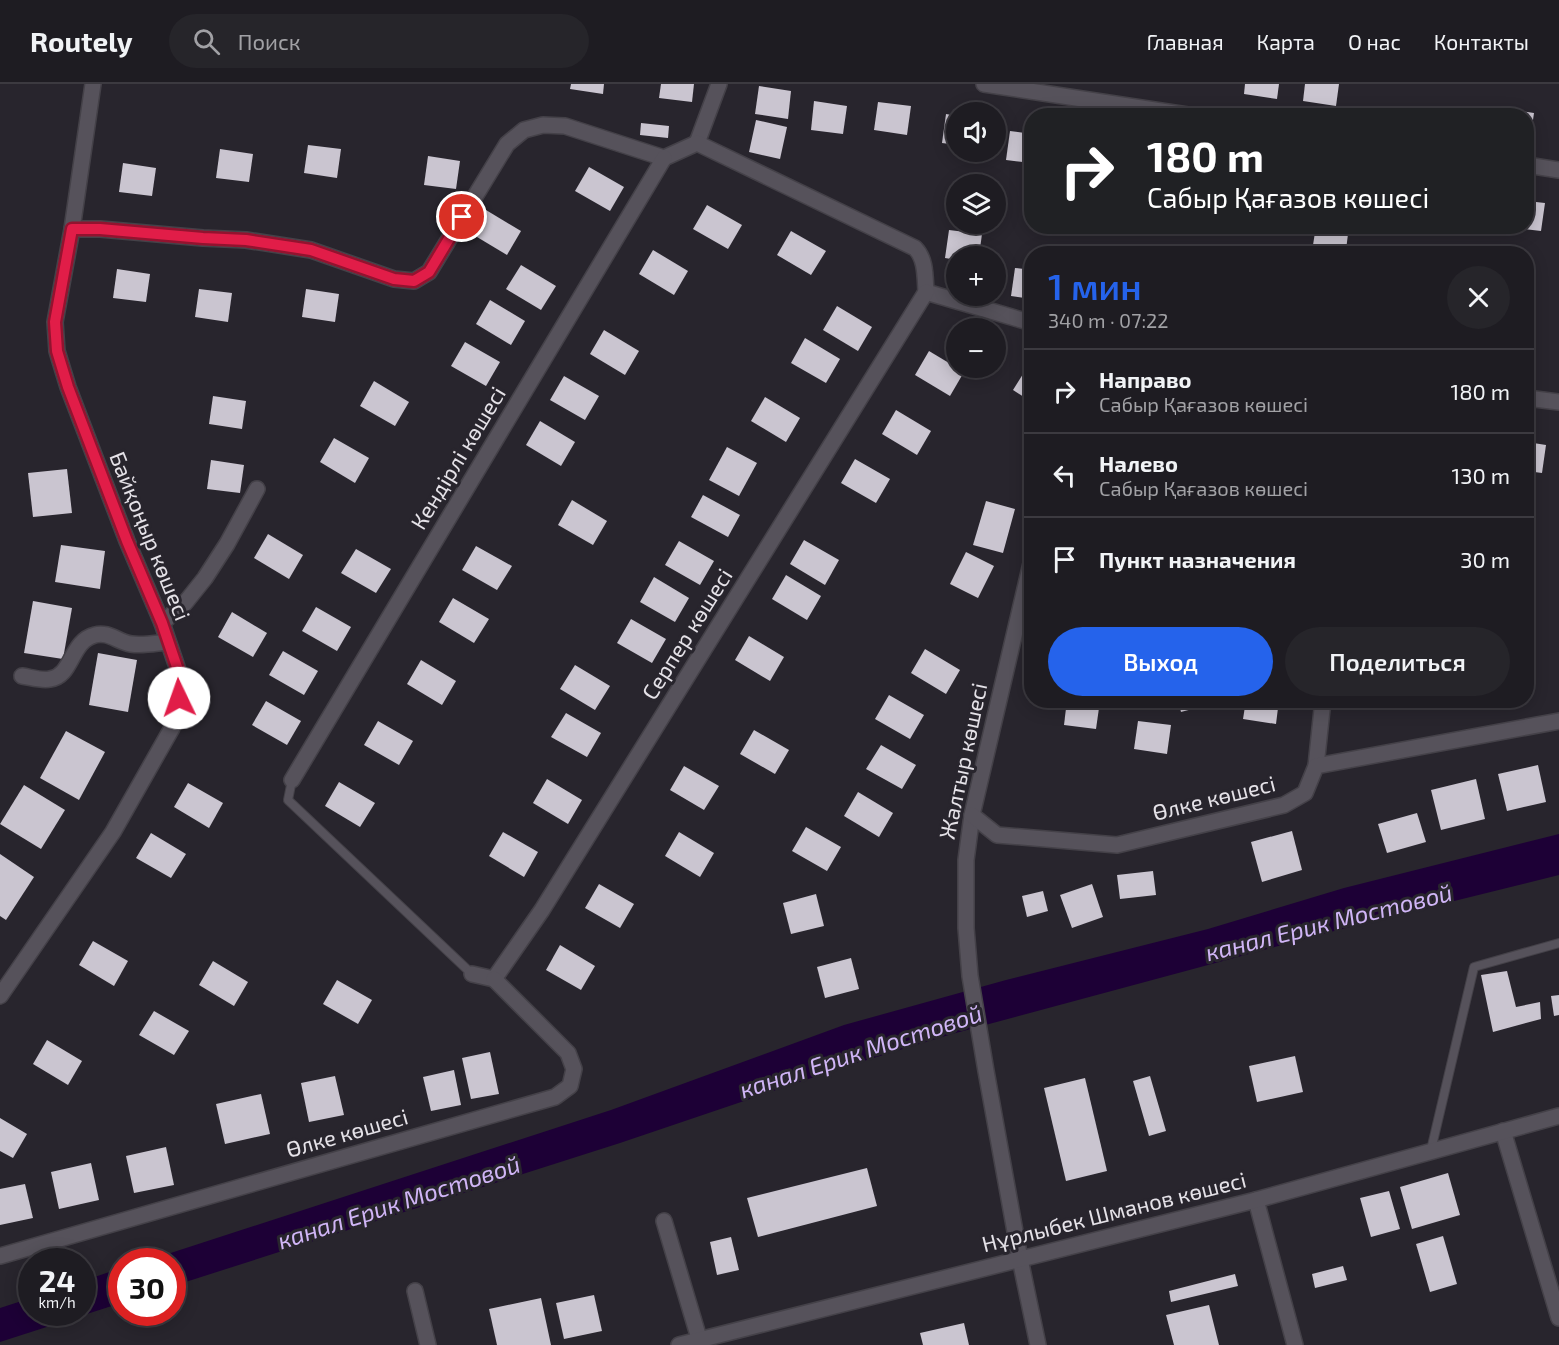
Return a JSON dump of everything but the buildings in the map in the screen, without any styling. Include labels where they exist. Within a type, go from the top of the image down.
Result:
[{"type":"street","name":"Байқоңыр көшесi","points":[[0,996],[113,832],[172,728],[179,698],[178,670],[162,623],[127,541],[68,387],[57,351],[55,322],[72,229],[93,84]]},
{"type":"street","points":[[72,229],[246,240],[311,250],[394,279],[414,281],[429,272],[507,144],[524,130],[543,125],[565,126],[664,158],[697,143],[719,84]]},
{"type":"street","points":[[984,84],[1142,108]]},
{"type":"street","points":[[697,143],[915,248],[921,254],[924,263],[926,292],[1024,321]]},
{"type":"street","name":"Кендірлі көшесі","points":[[292,780],[664,158]]},
{"type":"street","points":[[1534,166],[1559,170]]},
{"type":"street","name":"Серпер көшесі","points":[[494,979],[542,910],[926,292]]},
{"type":"street","points":[[1534,399],[1559,402]]},
{"type":"street","points":[[162,623],[185,603],[205,578],[227,544],[257,489]]},
{"type":"street","name":"Жалтыр көшесі","points":[[1024,593],[972,815],[966,860],[966,928],[970,976],[986,1071],[1038,1345]]},
{"type":"street","points":[[22,676],[50,680],[62,674],[77,646],[90,636],[108,635],[121,642],[132,644],[168,642]]},
{"type":"street","name":"Өлке көшесі","points":[[972,815],[997,835],[1118,845],[1284,806],[1305,793],[1316,766],[1322,708]]},
{"type":"street","points":[[1316,766],[1559,721]]},
{"type":"street","points":[[472,974],[494,979]]},
{"type":"street","name":"Өлке көшесі","points":[[0,1256],[555,1097],[570,1086],[574,1069],[568,1053],[494,979]]},
{"type":"street","name":"Нұрлыбек Шманов көшесі","points":[[679,1345],[701,1342],[1256,1200],[1559,1116]]},
{"type":"street","points":[[1503,1131],[1559,1318]]},
{"type":"street","points":[[1256,1200],[1295,1345]]},
{"type":"street","points":[[664,1221],[701,1342]]},
{"type":"street","points":[[415,1291],[428,1345]]},
{"type":"lane","points":[[292,780],[288,800],[472,974]]},
{"type":"lane","points":[[1431,1150],[1474,966],[1559,943]]},
{"type":"water","name":"канал Ерик Мостовой","points":[[1559,834],[1559,875],[1353,926],[952,1034],[844,1067],[620,1143],[186,1282],[186,1248],[611,1110],[844,1025],[1006,980],[1208,929],[1344,888]]},
{"type":"water","points":[[108,1272],[108,1307],[96,1311],[96,1277]]},
{"type":"water","points":[[18,1302],[18,1326],[50,1326],[0,1342],[0,1308]]},
{"type":"route","points":[[179,698],[178,670],[162,623],[127,541],[68,387],[57,351],[55,322],[72,229],[246,240],[311,250],[394,279],[414,281],[429,272],[462,217]]}]
